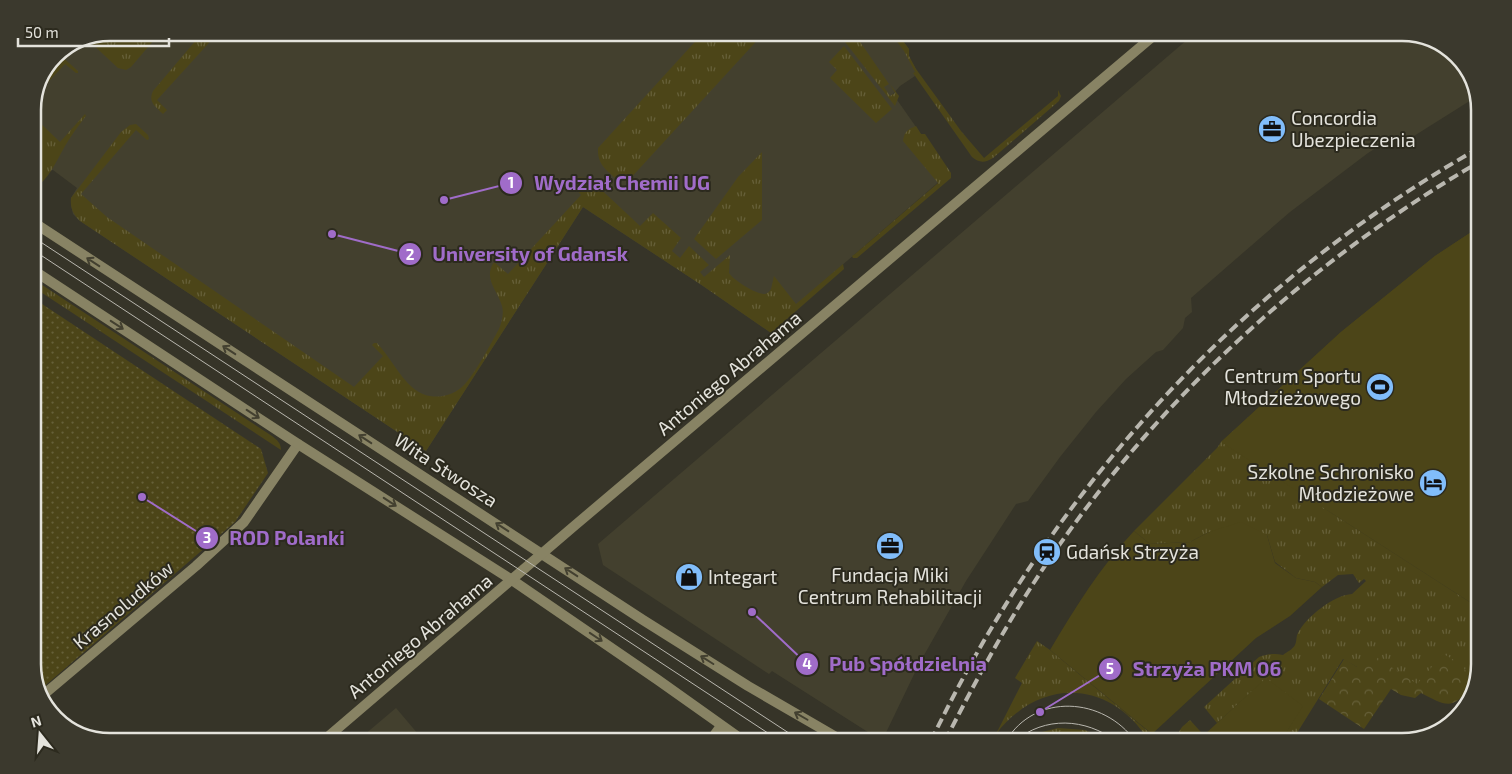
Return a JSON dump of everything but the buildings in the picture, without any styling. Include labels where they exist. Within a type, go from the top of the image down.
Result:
[{"type":"street","name":"Antoniego Abrahama","points":[[334,733],[1147,41]]},
{"type":"street","name":"Wita Stwosza","points":[[41,227],[643,620],[748,686],[828,733]]},
{"type":"street","points":[[41,275],[298,444],[512,580],[658,680],[731,733]]},
{"type":"street","name":"Krasnoludków","points":[[47,692],[196,566],[244,522],[298,444]]},
{"type":"street","points":[[716,733],[721,726]]},
{"type":"shaded area","points":[[110,41],[903,41],[909,49],[909,57],[917,71],[914,73],[915,76],[900,86],[893,94],[944,167],[942,179],[767,330],[583,207],[426,451],[80,221],[73,214],[71,205],[71,198],[77,188],[53,170],[41,172],[41,106],[47,84],[53,72],[72,53],[84,47]]},
{"type":"shaded area","points":[[1186,41],[1411,42],[1432,48],[1447,58],[1464,80],[1470,101],[1406,141],[1397,135],[1368,153],[1290,212],[1191,298],[1192,312],[1185,318],[1183,328],[1163,350],[1156,352],[1126,379],[1096,412],[1028,501],[1016,504],[966,581],[919,664],[886,733],[869,733],[772,671],[769,674],[603,565],[598,544]]},
{"type":"shaded area","points":[[396,708],[417,733],[366,733]]},
{"type":"green space","points":[[110,41],[153,41],[131,67],[126,70],[118,68],[93,44]]},
{"type":"green space","points":[[195,41],[211,41],[157,100],[167,110],[163,114],[152,101],[153,91]]},
{"type":"green space","points":[[696,41],[757,41],[628,181],[622,176],[618,181],[607,170],[599,159],[598,148]]},
{"type":"green space","points":[[844,41],[859,41],[889,84],[884,87],[890,96],[895,93],[890,84],[899,96],[895,106]]},
{"type":"green space","points":[[896,41],[903,41],[909,49],[909,56],[916,69],[961,131],[984,158],[1058,96],[1058,90],[1061,96],[1059,101],[993,158],[987,161],[980,161],[972,157],[913,73],[915,72]]},
{"type":"green space","points":[[844,46],[892,109],[876,123],[830,78],[837,70],[829,62]]},
{"type":"green space","points":[[65,59],[78,73],[65,64],[48,83],[53,72]]},
{"type":"green space","points":[[85,114],[86,116],[70,138],[41,184],[41,124],[60,142]]},
{"type":"green space","points":[[136,124],[148,135],[149,139],[147,140],[136,130],[81,194],[107,217],[354,387],[383,356],[372,345],[374,343],[377,343],[403,378],[413,388],[425,395],[446,395],[453,393],[465,384],[483,358],[502,320],[502,306],[490,279],[491,268],[494,262],[508,274],[581,195],[574,186],[573,177],[587,178],[592,181],[640,226],[653,213],[681,238],[672,251],[680,258],[689,246],[709,265],[700,272],[704,277],[730,255],[729,273],[740,283],[751,290],[765,294],[771,289],[774,276],[796,304],[843,264],[844,269],[771,333],[583,207],[426,451],[80,221],[72,208],[71,198],[121,132],[130,125]]},
{"type":"green space","points":[[916,126],[921,134],[925,134],[951,173],[951,178],[857,258],[853,258],[852,256],[938,183],[903,141],[907,131]]},
{"type":"green space","points":[[762,152],[762,220],[716,259],[694,239],[738,177]]},
{"type":"green space","points":[[1471,232],[1471,242],[1327,510],[1471,603],[1471,664],[1469,679],[1468,675],[1417,684],[1357,667],[1343,659],[1297,733],[1286,733],[1302,706],[1266,679],[1217,723],[1204,707],[1259,657],[1271,654],[1283,655],[1291,649],[1295,645],[1297,634],[1307,620],[1337,598],[1352,594],[1366,581],[1364,579],[1359,583],[1353,574],[1338,575],[1322,587],[1315,582],[1296,578],[1275,562],[1267,535],[1209,532],[1190,542],[1150,544],[1134,531],[1221,442],[1341,332],[1435,256]]},
{"type":"green space","name":"Centrum Sportu Młodzieżowego","points":[[1471,232],[1471,603],[1221,442],[1341,332],[1435,256]]},
{"type":"green space","points":[[41,284],[272,436],[277,440],[281,450],[41,292]]},
{"type":"green space","points":[[41,303],[261,449],[268,473],[235,522],[45,686],[41,668]]},
{"type":"green space","points":[[1241,522],[1267,535],[1275,563],[1296,578],[1315,582],[1322,587],[1290,616],[1256,638],[1153,733],[1151,733],[1050,650],[1099,573],[1134,531],[1150,544],[1190,542],[1209,532]]},
{"type":"green space","points":[[1037,641],[1150,733],[1143,733],[1133,721],[1115,706],[1095,697],[1074,693],[1053,695],[1033,702],[1014,715],[997,733],[1022,683],[1015,678]]},
{"type":"green space","points":[[1370,653],[1417,684],[1443,654],[1462,666],[1469,678],[1464,694],[1459,700],[1448,704],[1436,701],[1421,693],[1415,698],[1401,695],[1391,689],[1364,729],[1319,699],[1344,659],[1357,667]]},
{"type":"green space","points":[[1266,678],[1303,706],[1286,733],[1206,733]]},
{"type":"green space","points":[[1190,720],[1202,733],[1178,733]]},
{"type":"green space","points":[[1058,728],[1085,730],[1091,733],[1038,733]]},
{"type":"tram line","points":[[41,242],[789,733]]},
{"type":"tram line","points":[[41,255],[768,733]]},
{"type":"tram line","points":[[1012,733],[1019,725],[1034,714],[1051,708],[1070,706],[1088,709],[1106,716],[1122,726],[1128,733]]},
{"type":"tram line","points":[[1027,733],[1039,727],[1065,723],[1078,724],[1104,733]]},
{"type":"railway","points":[[935,733],[979,650],[1033,563],[1093,480],[1159,403],[1231,330],[1308,263],[1391,203],[1471,153]]},
{"type":"railway","points":[[949,733],[995,647],[1051,557],[1094,498],[1141,441],[1190,387],[1243,336],[1357,242],[1471,167]]},
{"type":"place","name":"Concordia Ubezpieczenia","points":[[1272,129]]},
{"type":"place","name":"Wydział Chemii UG","points":[[444,200]]},
{"type":"place","name":"University of Gdansk","points":[[332,234]]},
{"type":"place","name":"Centrum Sportu Młodzieżowego","points":[[1380,387]]},
{"type":"place","name":"Szkolne Schronisko Młodzieżowe","points":[[1433,483]]},
{"type":"place","name":"ROD Polanki","points":[[142,497]]},
{"type":"place","name":"Fundacja Miki Centrum Rehabilitacji","points":[[890,546]]},
{"type":"place","name":"Gdańsk Strzyża","points":[[1047,552]]},
{"type":"place","name":"Integart","points":[[689,577]]},
{"type":"place","name":"Pub Spółdzielnia","points":[[752,612]]},
{"type":"place","name":"Strzyża PKM 06","points":[[1040,712]]}]
